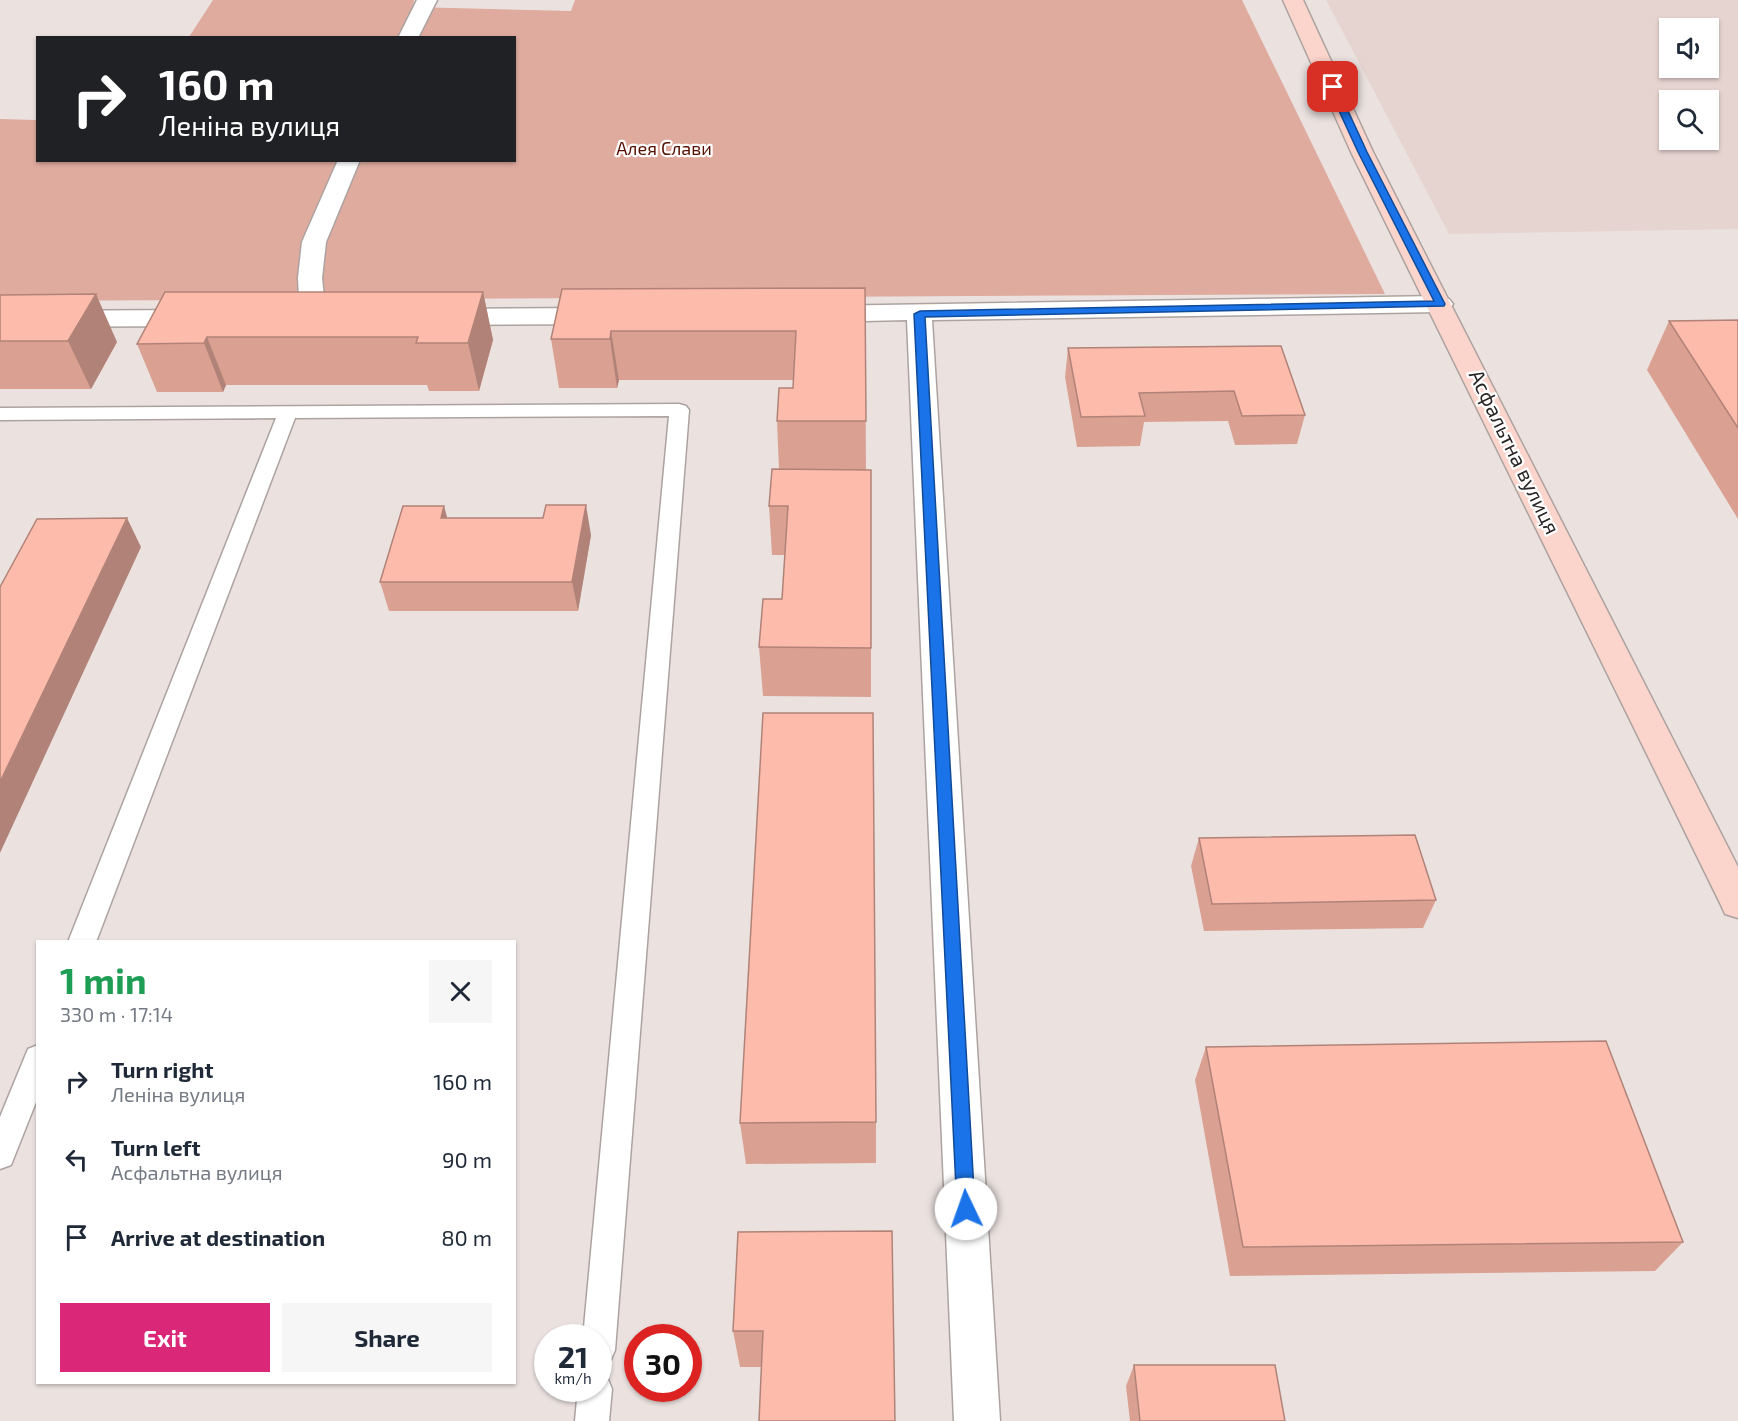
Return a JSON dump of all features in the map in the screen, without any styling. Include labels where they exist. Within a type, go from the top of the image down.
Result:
[{"type":"main road","name":"Асфальтна вулиця","points":[[1293,0],[1362,152],[1738,903]]},
{"type":"street","points":[[409,36],[427,0]]},
{"type":"street","points":[[313,317],[310,278],[314,242],[348,162]]},
{"type":"street","points":[[801,315],[1440,304]]},
{"type":"street","points":[[920,314],[977,1421]]},
{"type":"street","points":[[420,317],[622,315]]},
{"type":"street","points":[[0,319],[220,318]]},
{"type":"lane","points":[[0,414],[679,410],[600,1324]]},
{"type":"lane","points":[[83,940],[288,412]]},
{"type":"lane","points":[[0,1155],[36,1063]]},
{"type":"lane","points":[[592,1421],[594,1402]]},
{"type":"shaded area","points":[[1326,0],[1738,0],[1738,229],[1449,234]]},
{"type":"green space","name":"Алея Слави","points":[[213,0],[414,0],[413,7],[571,11],[575,0],[1242,0],[1385,294],[0,301],[0,119],[36,120],[36,162],[516,162],[516,36],[190,36]]},
{"type":"building","points":[[865,288],[866,421],[777,421],[779,388],[793,388],[796,331],[611,331],[610,339],[551,339],[562,289]]},
{"type":"building","points":[[165,292],[483,292],[468,343],[416,343],[418,337],[207,337],[204,343],[137,344]]},
{"type":"building","points":[[96,294],[68,341],[0,341],[0,295]]},
{"type":"building","points":[[1738,320],[1738,428],[1669,321]]},
{"type":"building","points":[[1281,346],[1305,415],[1242,416],[1234,391],[1139,393],[1145,416],[1081,417],[1068,348]]},
{"type":"building","points":[[772,469],[871,470],[871,648],[759,647],[763,599],[782,599],[788,506],[769,506]]},
{"type":"building","points":[[546,505],[586,505],[572,582],[380,582],[403,506],[444,506],[441,518],[543,518]]},
{"type":"building","points":[[127,518],[0,782],[0,587],[37,519]]},
{"type":"building","points":[[763,713],[873,713],[876,1122],[740,1123]]},
{"type":"building","points":[[1415,835],[1436,900],[1212,904],[1199,838]]},
{"type":"building","points":[[1606,1041],[1683,1242],[1243,1247],[1206,1047]]},
{"type":"building","points":[[892,1231],[895,1421],[759,1421],[763,1331],[733,1331],[738,1232]]},
{"type":"building","points":[[1134,1365],[1275,1365],[1285,1421],[1140,1421]]},
{"type":"route","points":[[966,1209],[920,314],[1440,304],[1362,152],[1333,87]]}]
